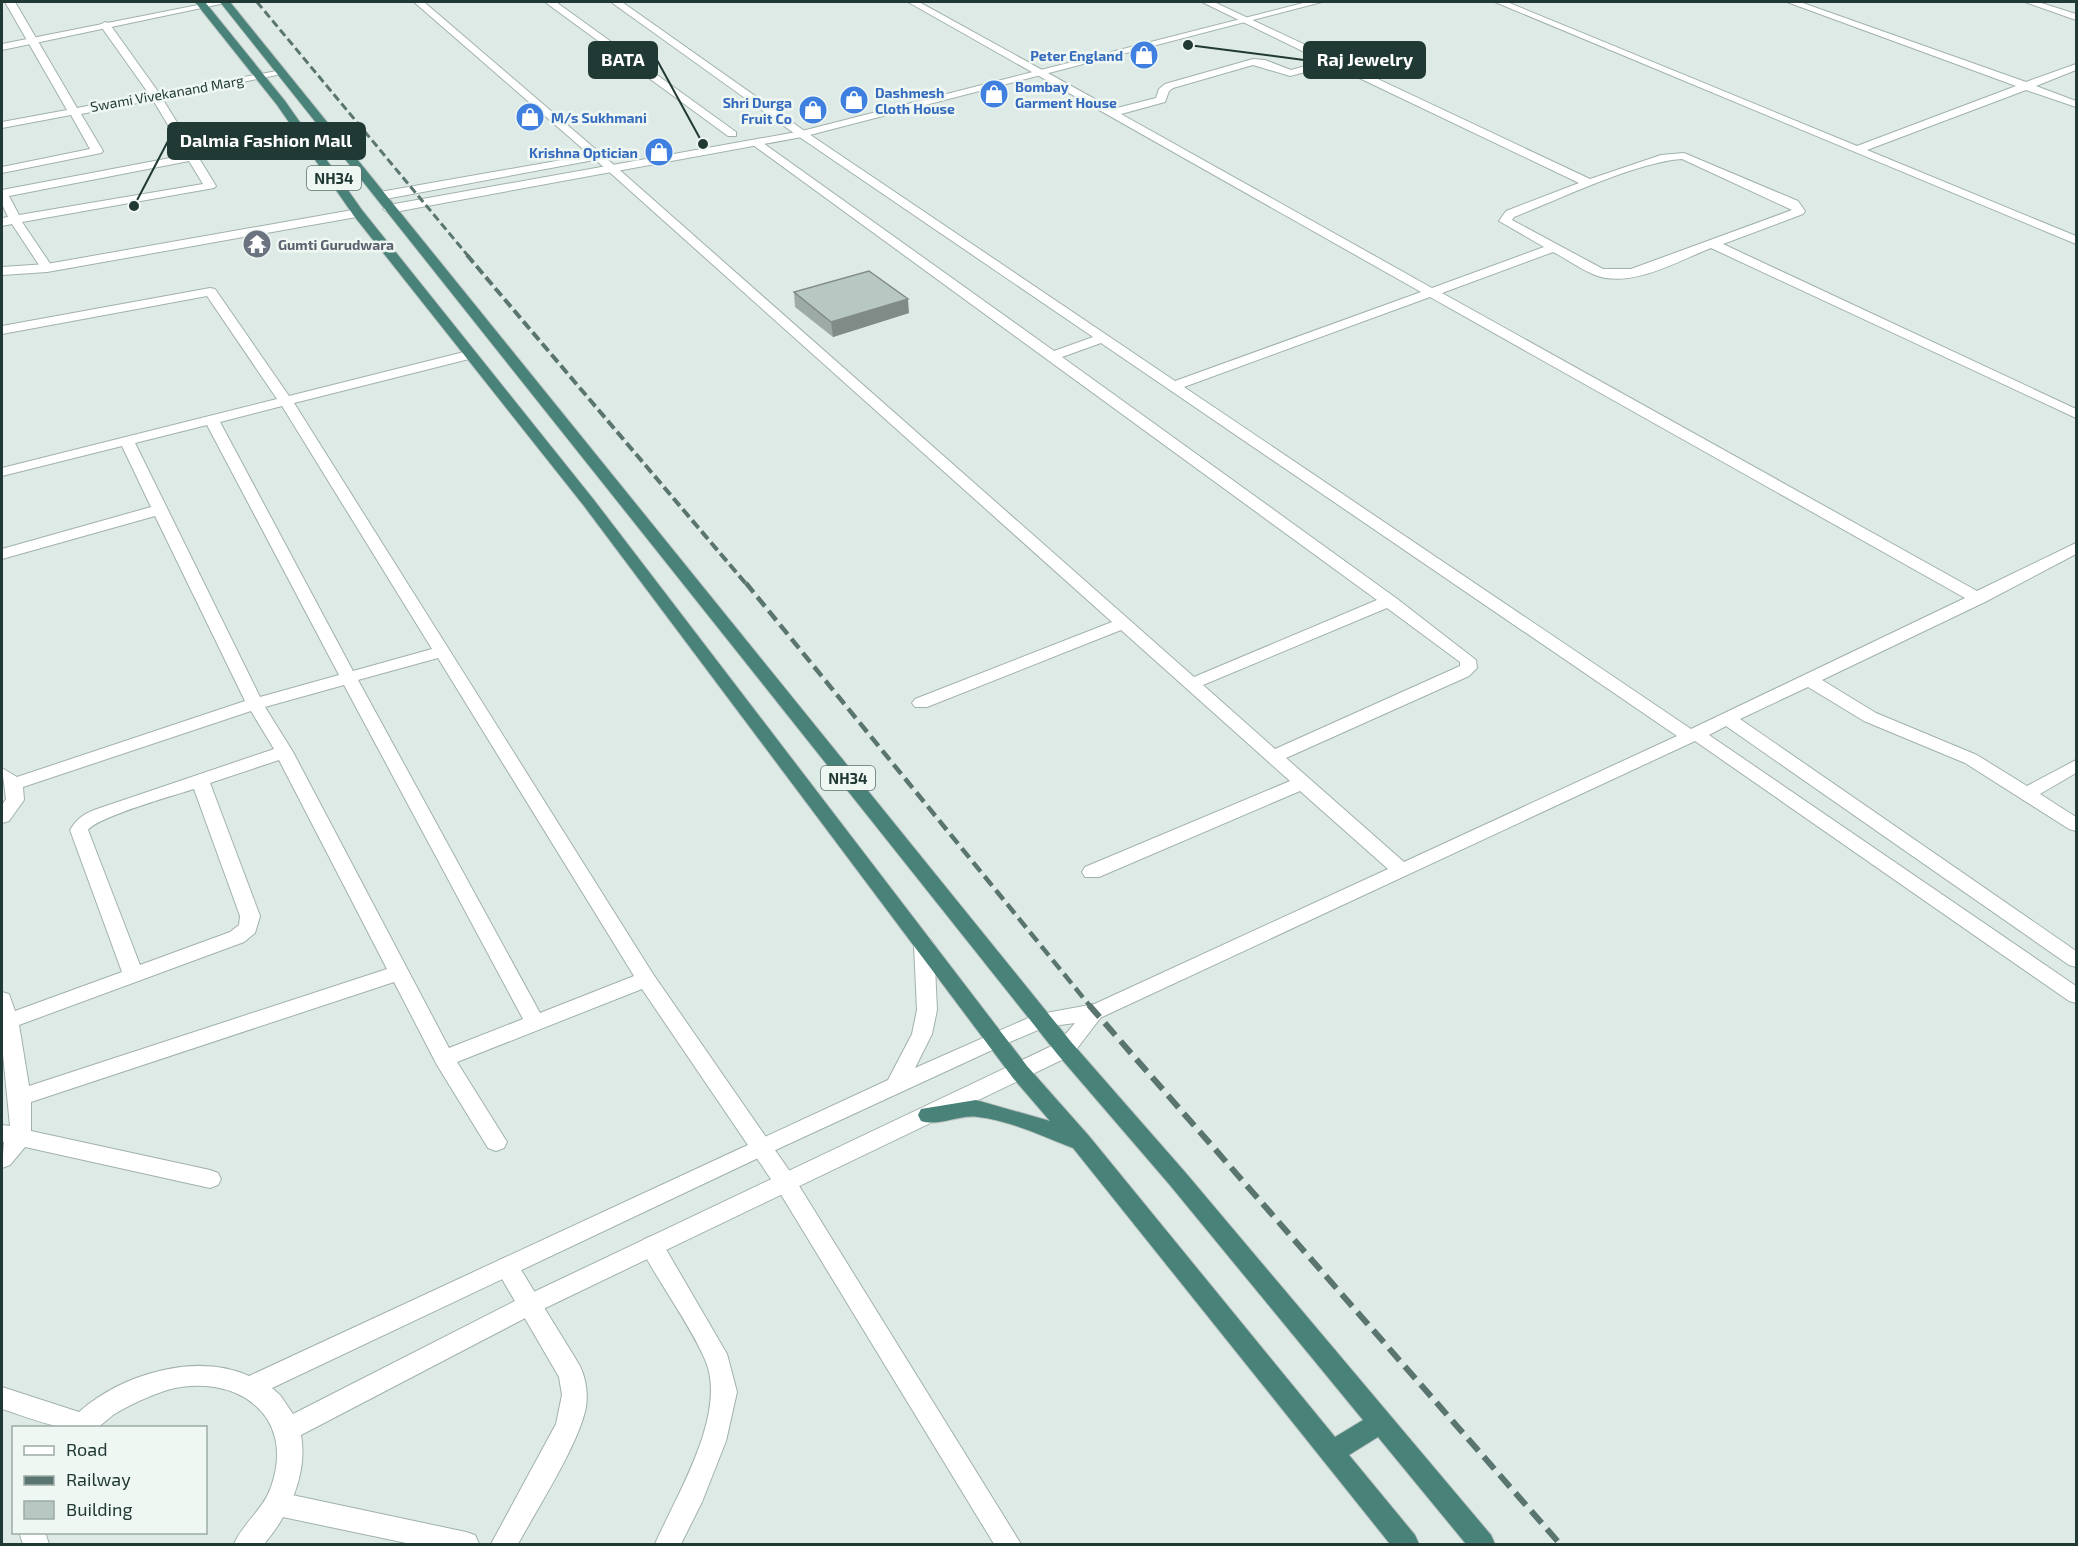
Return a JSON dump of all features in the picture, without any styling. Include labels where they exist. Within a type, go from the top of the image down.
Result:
[{"type":"highway","name":"NH34","points":[[225,2],[1065,1049],[1177,1178],[1482,1545]]},
{"type":"highway","name":"NH34","points":[[202,4],[259,76],[354,208],[468,355],[588,502],[1020,1072],[1081,1142],[1406,1545]]},
{"type":"highway","points":[[588,502],[619,494]]},
{"type":"highway","points":[[929,1115],[976,1108],[1024,1120],[1081,1142]]},
{"type":"highway","points":[[1330,1453],[1379,1423]]},
{"type":"street","points":[[2,170],[98,151],[76,110],[10,2]]},
{"type":"street","points":[[2,47],[202,4],[225,2]]},
{"type":"street","points":[[419,2],[610,167],[1401,870]]},
{"type":"street","points":[[550,2],[732,134]]},
{"type":"street","points":[[616,2],[802,134],[2076,996]]},
{"type":"street","points":[[913,2],[1433,291],[1979,599]]},
{"type":"street","points":[[1207,2],[1589,183]]},
{"type":"street","points":[[384,202],[802,134],[1282,2]]},
{"type":"street","points":[[676,144],[790,124],[1317,2]]},
{"type":"street","points":[[1500,2],[2076,240]]},
{"type":"street","points":[[1792,2],[2076,104]]},
{"type":"street","points":[[2030,2],[2076,17]]},
{"type":"street","points":[[2,222],[210,186],[154,95],[105,25]]},
{"type":"street","points":[[1112,113],[1161,100],[1164,89],[1169,86],[1253,62],[1261,62],[1290,73],[1331,62]]},
{"type":"street","points":[[1856,150],[2023,85],[2076,67]]},
{"type":"street","name":"Swami Vivekanand Marg","points":[[2,124],[282,73]]},
{"type":"street","points":[[755,142],[1053,356],[1468,660],[1469,668],[1272,756]]},
{"type":"street","points":[[384,202],[620,153]]},
{"type":"street","points":[[1684,156],[1705,163],[1794,204],[1799,209],[1796,213],[1634,273],[1614,275],[1599,272],[1505,221],[1506,216],[1589,183],[1665,157],[1684,156]]},
{"type":"street","points":[[43,263],[15,220],[2,193],[193,158]]},
{"type":"street","points":[[5,271],[354,208]]},
{"type":"street","points":[[1713,244],[2076,414]]},
{"type":"street","points":[[1173,386],[1553,248]]},
{"type":"street","points":[[2,330],[210,292],[286,401],[646,979],[785,1182],[1008,1545]]},
{"type":"street","points":[[1053,356],[1104,338]]},
{"type":"street","points":[[2,472],[468,355]]},
{"type":"street","points":[[212,420],[348,678],[536,1024]]},
{"type":"street","points":[[127,442],[158,510],[255,704],[284,752],[444,1059],[496,1142]]},
{"type":"street","points":[[2,554],[158,510]]},
{"type":"street","points":[[252,1386],[761,1147],[996,1040],[1042,1020],[1095,1012],[1693,736],[1979,599],[2076,548]]},
{"type":"street","points":[[1191,684],[1390,601]]},
{"type":"street","points":[[921,703],[1123,624]]},
{"type":"street","points":[[2,817],[15,800],[8,779],[255,704],[441,652]]},
{"type":"street","points":[[1809,680],[1870,717],[1971,759],[2076,825]]},
{"type":"street","points":[[1728,719],[1906,845],[2076,960]]},
{"type":"street","points":[[134,976],[79,830],[85,821],[284,752]]},
{"type":"street","points":[[2027,794],[2076,766]]},
{"type":"street","points":[[9,1020],[237,937],[250,923],[201,782]]},
{"type":"street","points":[[1092,872],[1302,783]]},
{"type":"street","points":[[896,1086],[922,1034],[927,1010],[924,945]]},
{"type":"street","points":[[20,1097],[399,973]]},
{"type":"street","points":[[444,1059],[646,979]]},
{"type":"street","points":[[2,999],[9,1020],[20,1097],[2,1159]]},
{"type":"street","points":[[288,1430],[529,1305],[1065,1049],[1095,1012]]},
{"type":"street","points":[[10,1135],[210,1179]]},
{"type":"street","points":[[652,1246],[718,1361],[725,1392],[713,1441],[689,1502],[668,1545]]},
{"type":"street","points":[[504,1545],[567,1428],[576,1393],[571,1374],[507,1267]]},
{"type":"street","points":[[2,1398],[81,1426],[115,1401],[151,1384],[188,1376],[222,1377],[252,1386],[275,1404],[288,1430],[291,1465],[278,1504],[258,1534],[247,1545]]},
{"type":"street","points":[[278,1504],[466,1545]]},
{"type":"building","points":[[869,271],[908,299],[831,322],[794,292]]},
{"type":"railway","points":[[257,2],[469,257]]},
{"type":"railway","points":[[467,255],[747,585]]},
{"type":"railway","points":[[746,583],[1090,1006]]},
{"type":"railway","points":[[1089,1005],[1560,1544]]},
{"type":"place","name":"Raj Jewelry","points":[[1188,45]]},
{"type":"place","name":"Peter England","points":[[1144,55]]},
{"type":"place","name":"Bombay Garment House","points":[[994,94]]},
{"type":"place","name":"Dashmesh Cloth House","points":[[854,100]]},
{"type":"place","name":"Shri Durga Fruit Co","points":[[813,110]]},
{"type":"place","name":"M/s Sukhmani","points":[[530,117]]},
{"type":"place","name":"BATA","points":[[703,144]]},
{"type":"place","name":"Krishna Optician","points":[[659,152]]},
{"type":"place","name":"Dalmia Fashion Mall","points":[[134,206]]},
{"type":"place","name":"Gumti Gurudwara","points":[[257,244]]}]
